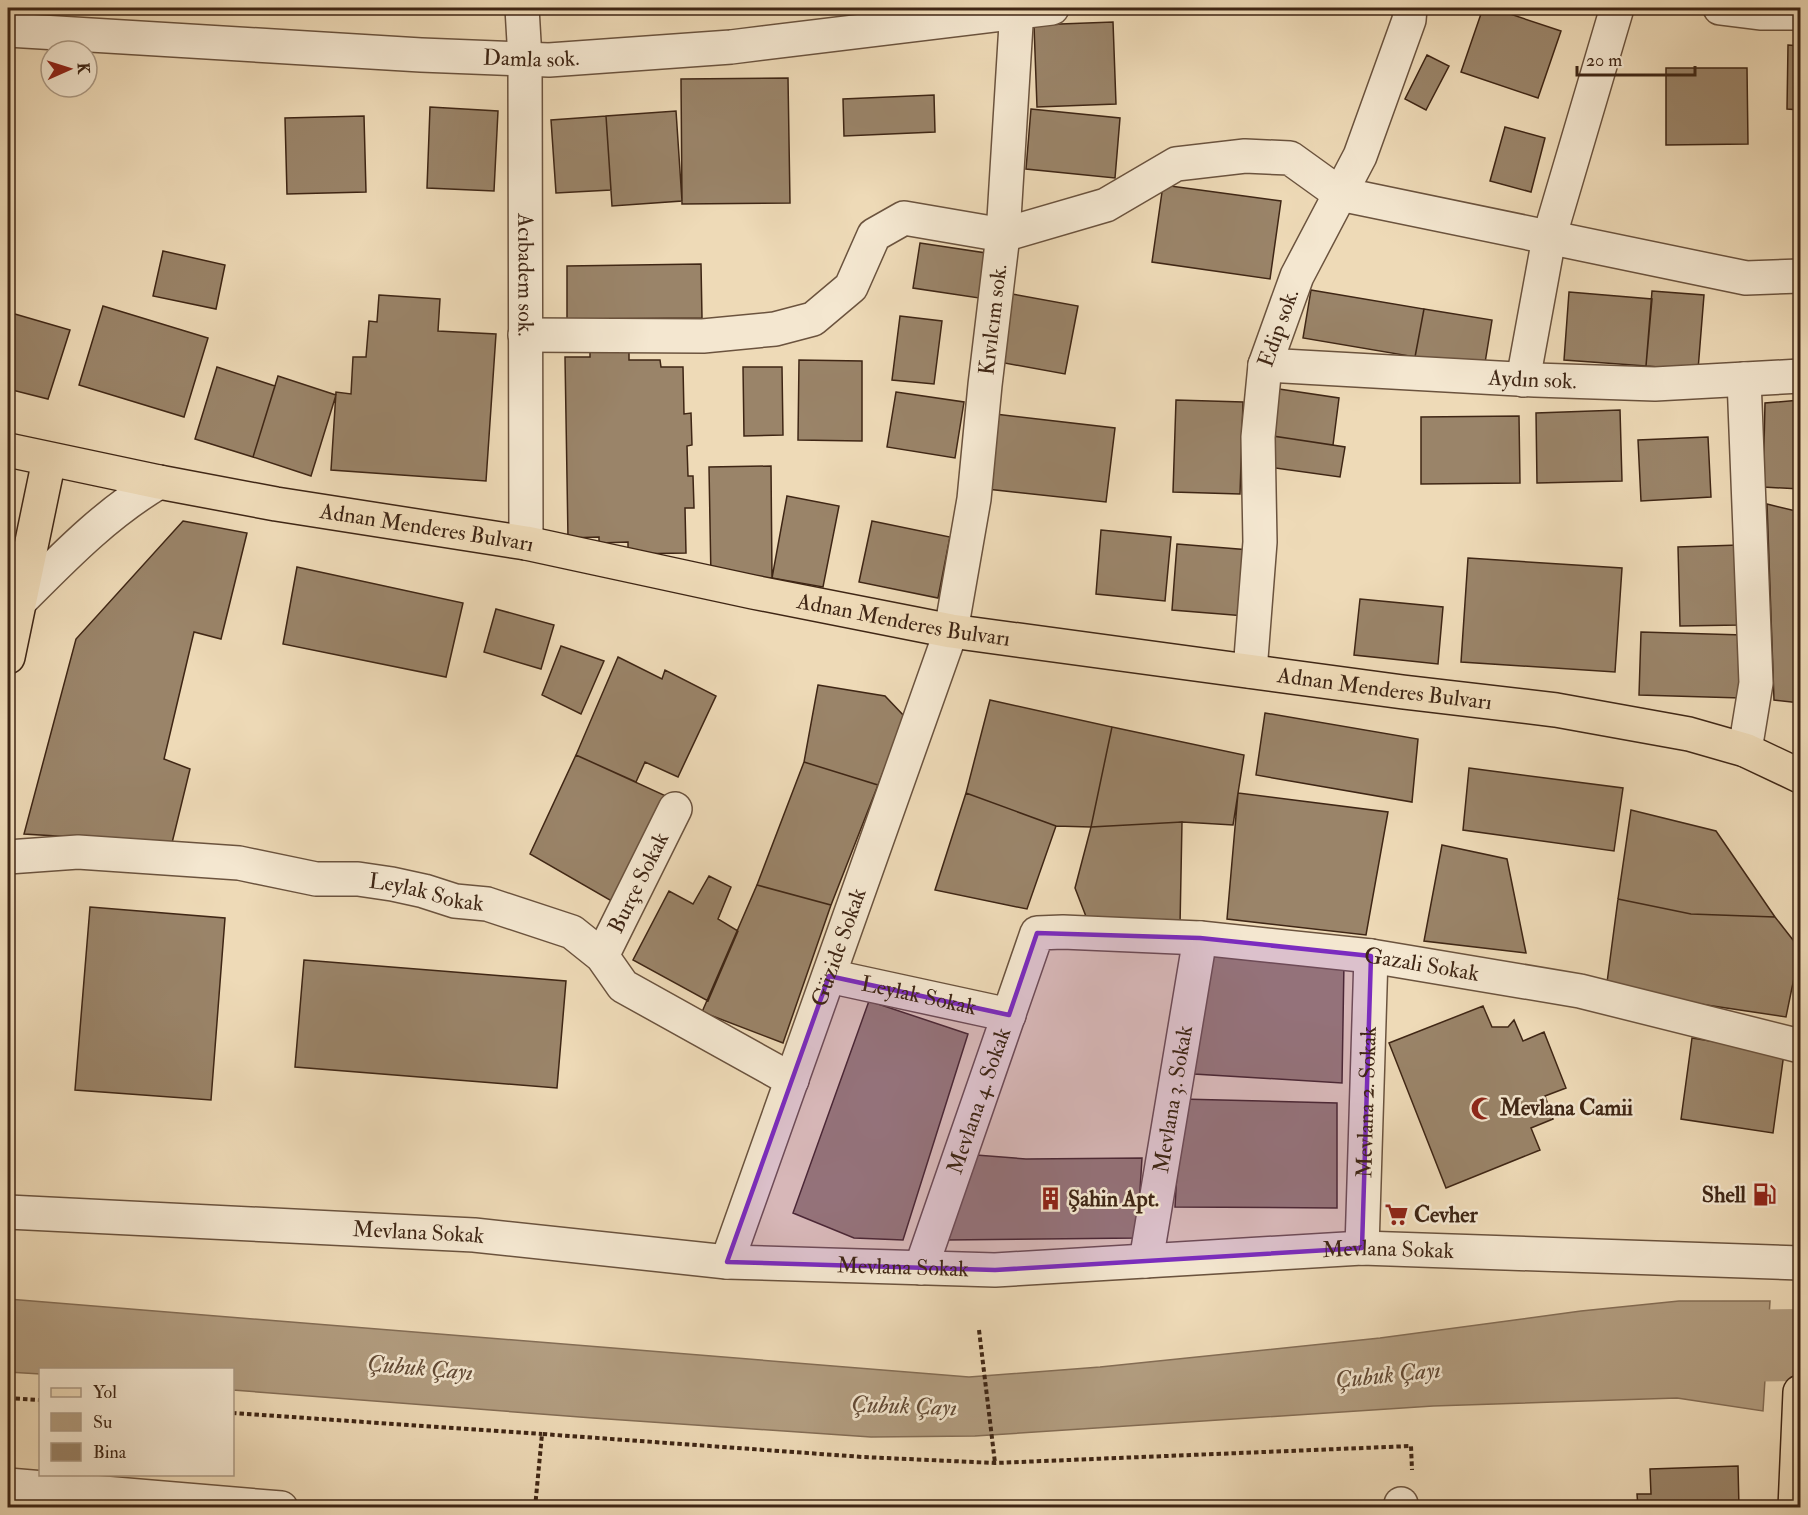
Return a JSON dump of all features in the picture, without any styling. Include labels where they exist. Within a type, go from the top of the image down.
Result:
[{"type":"main road","name":"Adnan Menderes Bulvarı","points":[[8,450],[276,504],[526,543],[753,592],[951,631],[1556,710],[1689,734],[1745,750],[1800,776]]},
{"type":"main road","points":[[8,657],[49,460]]},
{"type":"main road","points":[[1794,1508],[1799,1406]]},
{"type":"street","name":"Acıbadem sok.","points":[[522,8],[525,59],[526,543]]},
{"type":"street","name":"Damla sok.","points":[[8,30],[421,55],[549,60],[731,46],[1017,10],[1052,8]]},
{"type":"street","name":"Edip sok.","points":[[1250,671],[1260,542],[1258,437],[1265,365],[1297,276],[1360,156],[1409,20],[1410,8]]},
{"type":"street","points":[[1523,380],[1549,238],[1617,8]]},
{"type":"street","points":[[1720,8],[1760,13],[1800,13]]},
{"type":"street","name":"Kıvılcım sok.","points":[[951,631],[974,499],[1003,235],[1017,10]]},
{"type":"street","points":[[525,335],[703,336],[775,329],[813,319],[851,287],[874,235],[904,218],[1003,235],[1106,206],[1176,164],[1245,156],[1290,158],[1340,194],[1746,279],[1800,276]]},
{"type":"street","name":"Aydın sok.","points":[[1265,365],[1523,380],[1655,384],[1800,376]]},
{"type":"street","points":[[1744,379],[1756,683],[1745,750]]},
{"type":"street","points":[[19,602],[87,534],[125,504],[159,482]]},
{"type":"street","name":"Güzide Sokak","points":[[727,1262],[951,631]]},
{"type":"street","name":"Burçe Sokak","points":[[602,956],[675,809]]},
{"type":"street","name":"Leylak Sokak","points":[[8,857],[78,852],[228,862],[316,879],[358,879],[392,884],[456,901],[487,904],[572,932],[602,956],[624,986],[792,1080]]},
{"type":"street","name":"Gazali Sokak","points":[[1037,933],[1200,938],[1371,956],[1580,991],[1800,1046]]},
{"type":"street","name":"Mevlana 4. Sokak","points":[[921,1268],[1037,933]]},
{"type":"street","name":"Mevlana 3. Sokak","points":[[1146,1261],[1200,938]]},
{"type":"street","name":"Mevlana 2. Sokak","points":[[1362,1248],[1371,956]]},
{"type":"street","name":"Leylak Sokak","points":[[829,976],[1009,1015]]},
{"type":"street","name":"Mevlana Sokak","points":[[8,1212],[474,1235],[727,1262],[921,1268],[995,1270],[1362,1248],[1800,1263]]},
{"type":"street","points":[[8,1485],[281,1508]]},
{"type":"path","points":[[979,1330],[995,1463]]},
{"type":"path","points":[[8,1398],[39,1400]]},
{"type":"path","points":[[234,1413],[863,1457],[995,1463],[1411,1446]]},
{"type":"path","points":[[535,1508],[542,1434]]},
{"type":"highlighted area","points":[[1037,933],[1200,938],[1371,956],[1362,1248],[995,1270],[727,1262],[829,976],[1009,1015]]},
{"type":"water","points":[[8,1299],[969,1377],[1100,1367],[1380,1338],[1581,1311],[1679,1301],[1770,1301],[1763,1411],[1677,1398],[1433,1406],[975,1436],[871,1437],[234,1390],[234,1368],[39,1368],[39,1374],[8,1372]]},
{"type":"building","points":[[1483,8],[1492,8],[1561,31],[1538,98],[1461,72]]},
{"type":"building","points":[[1113,22],[1116,104],[1037,107],[1034,25]]},
{"type":"building","points":[[1788,45],[1800,46],[1800,110],[1787,109]]},
{"type":"building","points":[[1427,55],[1449,66],[1426,110],[1405,99]]},
{"type":"building","points":[[1666,68],[1747,68],[1748,144],[1666,145]]},
{"type":"building","points":[[788,78],[790,203],[682,204],[681,79]]},
{"type":"building","points":[[934,95],[935,132],[844,136],[843,99]]},
{"type":"building","points":[[430,107],[498,111],[494,191],[427,188]]},
{"type":"building","points":[[1031,109],[1120,118],[1115,178],[1026,169]]},
{"type":"building","points":[[676,111],[682,201],[612,206],[606,116]]},
{"type":"building","points":[[364,116],[366,192],[287,194],[285,118]]},
{"type":"building","points":[[606,116],[611,190],[556,193],[551,120]]},
{"type":"building","points":[[1505,127],[1545,138],[1531,192],[1490,181]]},
{"type":"building","points":[[1163,185],[1281,201],[1270,279],[1152,262]]},
{"type":"building","points":[[920,243],[986,253],[979,298],[913,288]]},
{"type":"building","points":[[163,251],[225,265],[216,309],[153,296]]},
{"type":"building","points":[[701,264],[702,318],[567,319],[567,266]]},
{"type":"building","points":[[1311,290],[1424,309],[1415,357],[1303,338]]},
{"type":"building","points":[[1652,291],[1704,295],[1698,370],[1646,366]]},
{"type":"building","points":[[1569,292],[1652,299],[1646,366],[1564,360]]},
{"type":"building","points":[[1012,294],[1078,306],[1065,374],[999,362]]},
{"type":"building","points":[[379,295],[440,299],[438,331],[496,334],[486,481],[331,470],[336,392],[351,394],[353,357],[366,357],[369,321],[377,322]]},
{"type":"building","points":[[103,306],[208,338],[184,417],[79,385]]},
{"type":"building","points":[[1424,309],[1492,320],[1484,369],[1415,357]]},
{"type":"building","points":[[8,312],[70,330],[48,399],[8,389]]},
{"type":"building","points":[[900,316],[942,321],[934,384],[892,380]]},
{"type":"building","points":[[590,352],[629,352],[629,360],[660,360],[661,367],[683,367],[684,414],[691,413],[692,445],[687,446],[688,476],[693,476],[694,508],[685,508],[686,553],[628,554],[628,542],[599,543],[599,537],[568,538],[565,357],[590,357]]},
{"type":"building","points":[[799,360],[862,361],[862,441],[798,440]]},
{"type":"building","points":[[217,367],[275,386],[253,457],[195,439]]},
{"type":"building","points":[[743,367],[782,367],[783,435],[744,436]]},
{"type":"building","points":[[278,376],[336,395],[311,476],[253,457]]},
{"type":"building","points":[[1279,389],[1339,398],[1333,445],[1273,436]]},
{"type":"building","points":[[896,392],[964,402],[955,458],[887,447]]},
{"type":"building","points":[[1176,400],[1243,402],[1240,494],[1173,492]]},
{"type":"building","points":[[1800,400],[1800,489],[1763,487],[1765,403]]},
{"type":"building","points":[[1620,410],[1622,481],[1537,483],[1536,413]]},
{"type":"building","points":[[995,414],[1115,428],[1106,502],[987,489]]},
{"type":"building","points":[[1519,416],[1520,483],[1421,484],[1421,417]]},
{"type":"building","points":[[1273,436],[1345,447],[1340,477],[1269,467]]},
{"type":"building","points":[[1708,437],[1711,497],[1641,501],[1638,440]]},
{"type":"building","points":[[771,466],[772,578],[711,579],[709,467]]},
{"type":"building","points":[[787,496],[839,506],[823,587],[772,578]]},
{"type":"building","points":[[1767,504],[1800,512],[1800,703],[1774,700]]},
{"type":"building","points":[[183,521],[247,533],[221,639],[194,632],[164,759],[190,769],[172,843],[24,834],[76,639]]},
{"type":"building","points":[[872,521],[950,537],[938,598],[859,582]]},
{"type":"building","points":[[1101,530],[1171,537],[1165,601],[1096,594]]},
{"type":"building","points":[[1177,544],[1250,550],[1245,616],[1172,610]]},
{"type":"building","points":[[1739,545],[1739,625],[1680,626],[1678,547]]},
{"type":"building","points":[[1468,558],[1622,568],[1615,672],[1461,662]]},
{"type":"building","points":[[297,567],[463,603],[446,677],[283,644]]},
{"type":"building","points":[[1360,599],[1443,607],[1438,664],[1354,655]]},
{"type":"building","points":[[496,609],[554,625],[541,669],[484,652]]},
{"type":"building","points":[[1641,632],[1743,635],[1741,698],[1639,695]]},
{"type":"building","points":[[561,646],[604,661],[581,714],[542,695]]},
{"type":"building","points":[[618,657],[662,679],[665,670],[716,696],[678,777],[645,762],[636,782],[576,755]]},
{"type":"building","points":[[818,685],[885,696],[905,717],[878,785],[804,762]]},
{"type":"building","points":[[990,700],[1112,727],[1091,827],[1056,826],[966,793]]},
{"type":"building","points":[[1265,713],[1418,739],[1412,802],[1256,775]]},
{"type":"building","points":[[1112,727],[1244,755],[1233,825],[1182,822],[1091,827]]},
{"type":"building","points":[[576,755],[666,796],[615,903],[530,854]]},
{"type":"building","points":[[804,762],[878,785],[831,905],[757,885]]},
{"type":"building","points":[[1469,768],[1623,788],[1614,851],[1463,830]]},
{"type":"building","points":[[966,793],[1056,826],[1027,909],[935,890]]},
{"type":"building","points":[[1238,793],[1388,812],[1366,935],[1227,919]]},
{"type":"building","points":[[1631,810],[1716,831],[1775,917],[1691,914],[1618,899]]},
{"type":"building","points":[[1182,822],[1180,926],[1087,919],[1075,888],[1091,827]]},
{"type":"building","points":[[1442,845],[1507,859],[1526,953],[1424,941]]},
{"type":"building","points":[[709,876],[731,887],[718,919],[738,931],[708,1001],[633,960],[669,891],[693,904]]},
{"type":"building","points":[[757,885],[831,905],[783,1043],[702,1012]]},
{"type":"building","points":[[1618,899],[1691,914],[1775,917],[1800,949],[1786,1017],[1606,990]]},
{"type":"building","points":[[90,907],[225,918],[211,1100],[75,1090]]},
{"type":"building","points":[[1203,947],[1344,962],[1342,1083],[1194,1074]]},
{"type":"building","points":[[304,960],[566,981],[557,1088],[295,1067]]},
{"type":"building","points":[[869,1001],[968,1034],[903,1240],[854,1238],[793,1213]]},
{"type":"building","name":"Mevlana Camii","points":[[1483,1006],[1492,1027],[1508,1027],[1514,1020],[1523,1041],[1544,1032],[1566,1088],[1545,1096],[1553,1119],[1531,1128],[1540,1150],[1446,1188],[1389,1043]]},
{"type":"building","points":[[1692,1038],[1784,1053],[1773,1133],[1681,1119]]},
{"type":"building","points":[[1181,1099],[1337,1103],[1337,1208],[1175,1207]]},
{"type":"building","name":"Şahin Apt.","points":[[976,1155],[1026,1159],[1142,1158],[1137,1238],[945,1240]]},
{"type":"building","points":[[1738,1466],[1739,1508],[1638,1508],[1637,1494],[1651,1494],[1650,1469]]},
{"type":"waterway","name":"Çubuk Çayı","points":[[1667,1349],[1800,1345]]},
{"type":"place","name":"Mevlana Camii","points":[[1482,1108]]},
{"type":"place","name":"Shell","points":[[1764,1195]]},
{"type":"place","name":"Şahin Apt.","points":[[1050,1199]]},
{"type":"place","name":"Cevher","points":[[1396,1215]]}]
